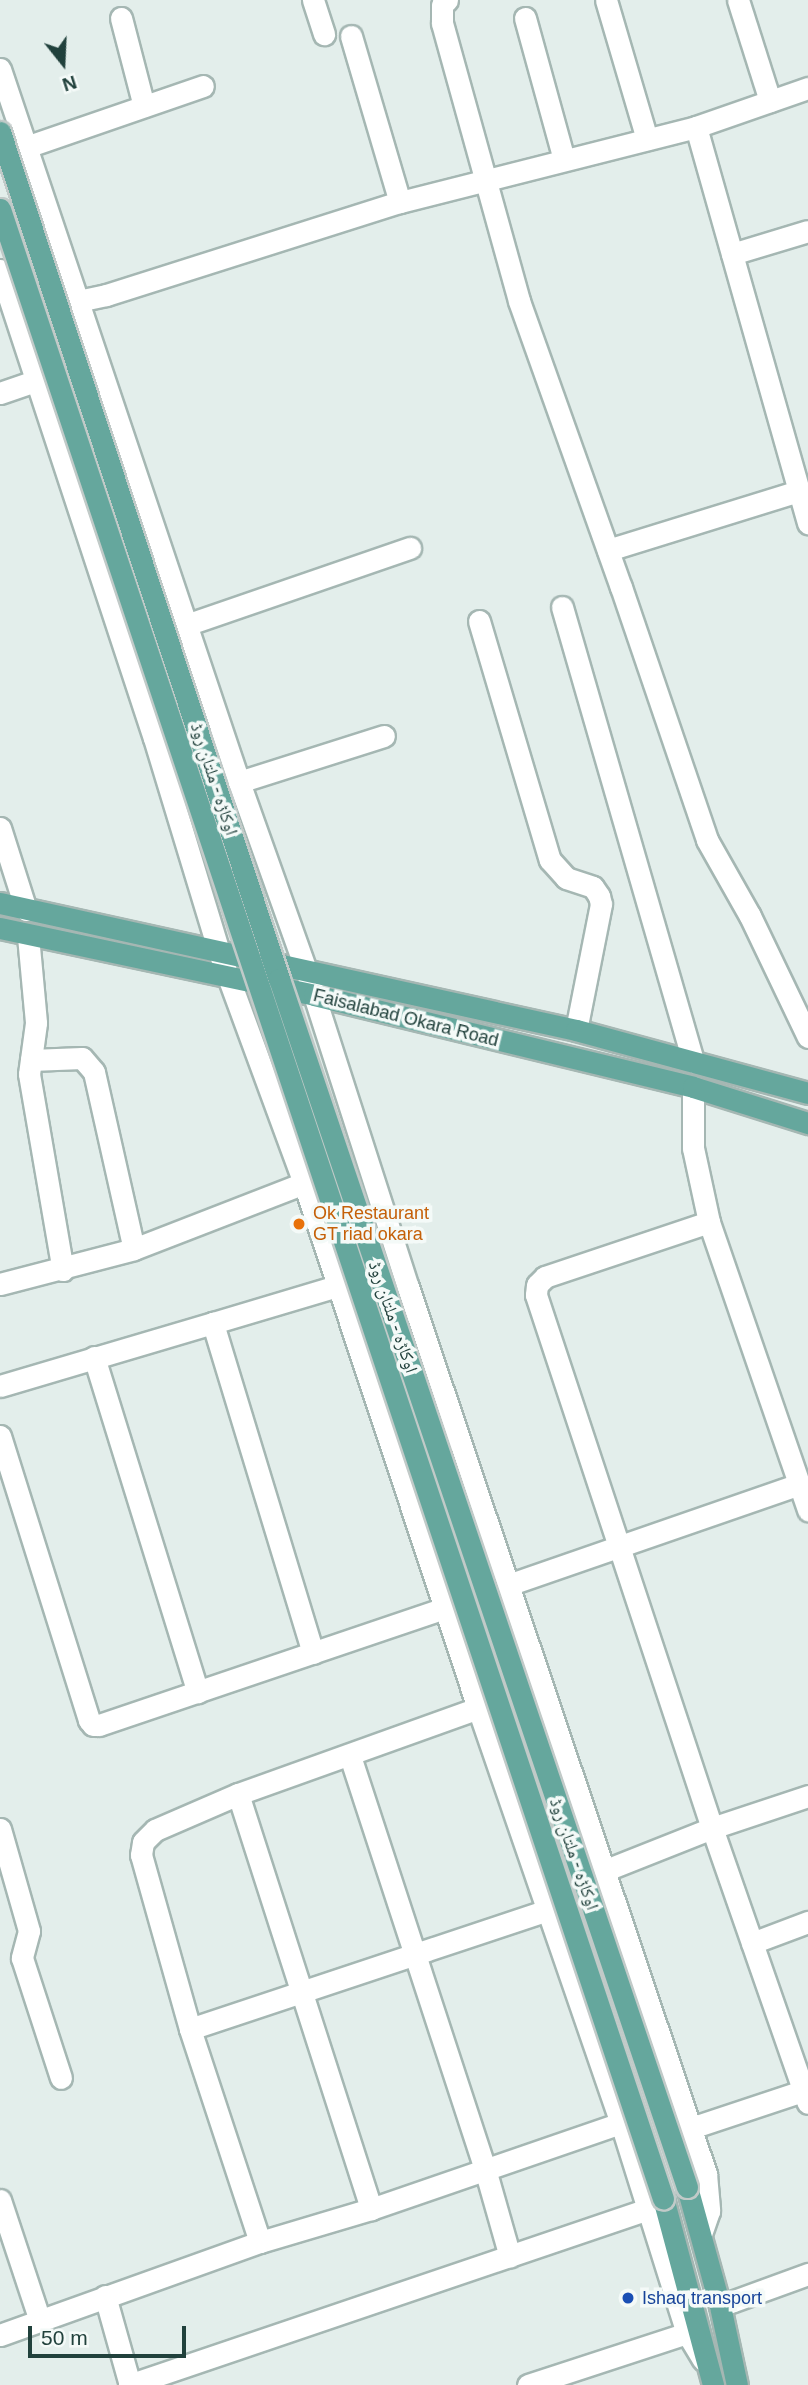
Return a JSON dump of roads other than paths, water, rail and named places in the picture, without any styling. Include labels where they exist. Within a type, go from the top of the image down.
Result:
[{"type":"main road","name":"اوکاڑہ - ملتان روڈ","points":[[0,132],[279,979],[687,2187],[720,2306],[737,2385]]},
{"type":"main road","name":"اوکاڑہ - ملتان روڈ","points":[[0,209],[712,2378]]},
{"type":"main road","name":"Faisalabad Okara Road","points":[[0,902],[26,910],[576,1030],[808,1093]]},
{"type":"main road","name":"Faisalabad Okara Road","points":[[0,928],[314,995],[693,1087],[808,1123]]},
{"type":"street","points":[[313,0],[324,34]]},
{"type":"street","points":[[447,0],[442,5],[442,23],[519,302],[608,550],[707,840],[750,916],[808,1037]]},
{"type":"street","points":[[606,0],[648,139]]},
{"type":"street","points":[[738,0],[770,101]]},
{"type":"street","points":[[121,18],[144,106]]},
{"type":"street","points":[[525,18],[564,160]]},
{"type":"street","points":[[351,36],[400,202]]},
{"type":"street","points":[[0,69],[239,782],[306,970],[508,1585],[691,2128],[708,2187],[709,2211],[701,2234]]},
{"type":"street","points":[[26,147],[203,86]]},
{"type":"street","points":[[78,301],[106,295],[400,202],[696,127],[808,89]]},
{"type":"street","points":[[696,127],[808,524]]},
{"type":"street","points":[[732,254],[808,231]]},
{"type":"street","points":[[0,270],[4,294],[153,738],[219,952],[303,1183],[478,1707],[621,2123],[655,2204],[687,2333],[712,2378]]},
{"type":"street","points":[[0,393],[35,381]]},
{"type":"street","points":[[608,550],[799,491]]},
{"type":"street","points":[[186,625],[410,548]]},
{"type":"street","points":[[562,607],[693,1061]]},
{"type":"street","points":[[479,621],[550,860],[565,878],[593,887],[601,904],[576,1030]]},
{"type":"street","points":[[239,782],[384,736]]},
{"type":"street","points":[[0,828],[26,910]]},
{"type":"street","points":[[28,936],[36,1023],[29,1074],[63,1270]]},
{"type":"street","points":[[31,1060],[82,1058],[94,1072],[134,1249]]},
{"type":"street","points":[[693,1087],[693,1148],[709,1222],[808,1510]]},
{"type":"street","points":[[0,1284],[63,1270],[134,1249],[303,1183]]},
{"type":"street","points":[[691,2128],[807,2094],[712,1828],[536,1295],[537,1285],[545,1277],[709,1222]]},
{"type":"street","points":[[0,1386],[337,1286]]},
{"type":"street","points":[[213,1323],[313,1653]]},
{"type":"street","points":[[93,1357],[198,1692]]},
{"type":"street","points":[[0,1436],[89,1720],[99,1725],[445,1608]]},
{"type":"street","points":[[508,1585],[799,1485]]},
{"type":"street","points":[[260,2242],[190,2029],[141,1855],[143,1842],[155,1830],[238,1794],[350,1756],[478,1707]]},
{"type":"street","points":[[350,1756],[485,2169],[510,2257]]},
{"type":"street","points":[[238,1794],[371,2208]]},
{"type":"street","points":[[606,1870],[712,1828],[808,1796]]},
{"type":"street","points":[[0,1829],[7,1873],[29,1931],[22,1958],[61,2078]]},
{"type":"street","points":[[190,2029],[548,1910]]},
{"type":"street","points":[[752,1943],[808,1922]]},
{"type":"street","points":[[0,2335],[260,2242],[371,2208],[621,2123]]},
{"type":"street","points":[[0,2200],[40,2321]]},
{"type":"street","points":[[106,2296],[129,2385],[510,2257],[655,2204]]},
{"type":"street","points":[[720,2306],[808,2274]]},
{"type":"street","points":[[528,2385],[687,2333]]},
{"type":"place","name":"Ok Restaurant GT riad okara","points":[[299,1224]]},
{"type":"place","name":"Ishaq transport","points":[[628,2298]]}]
